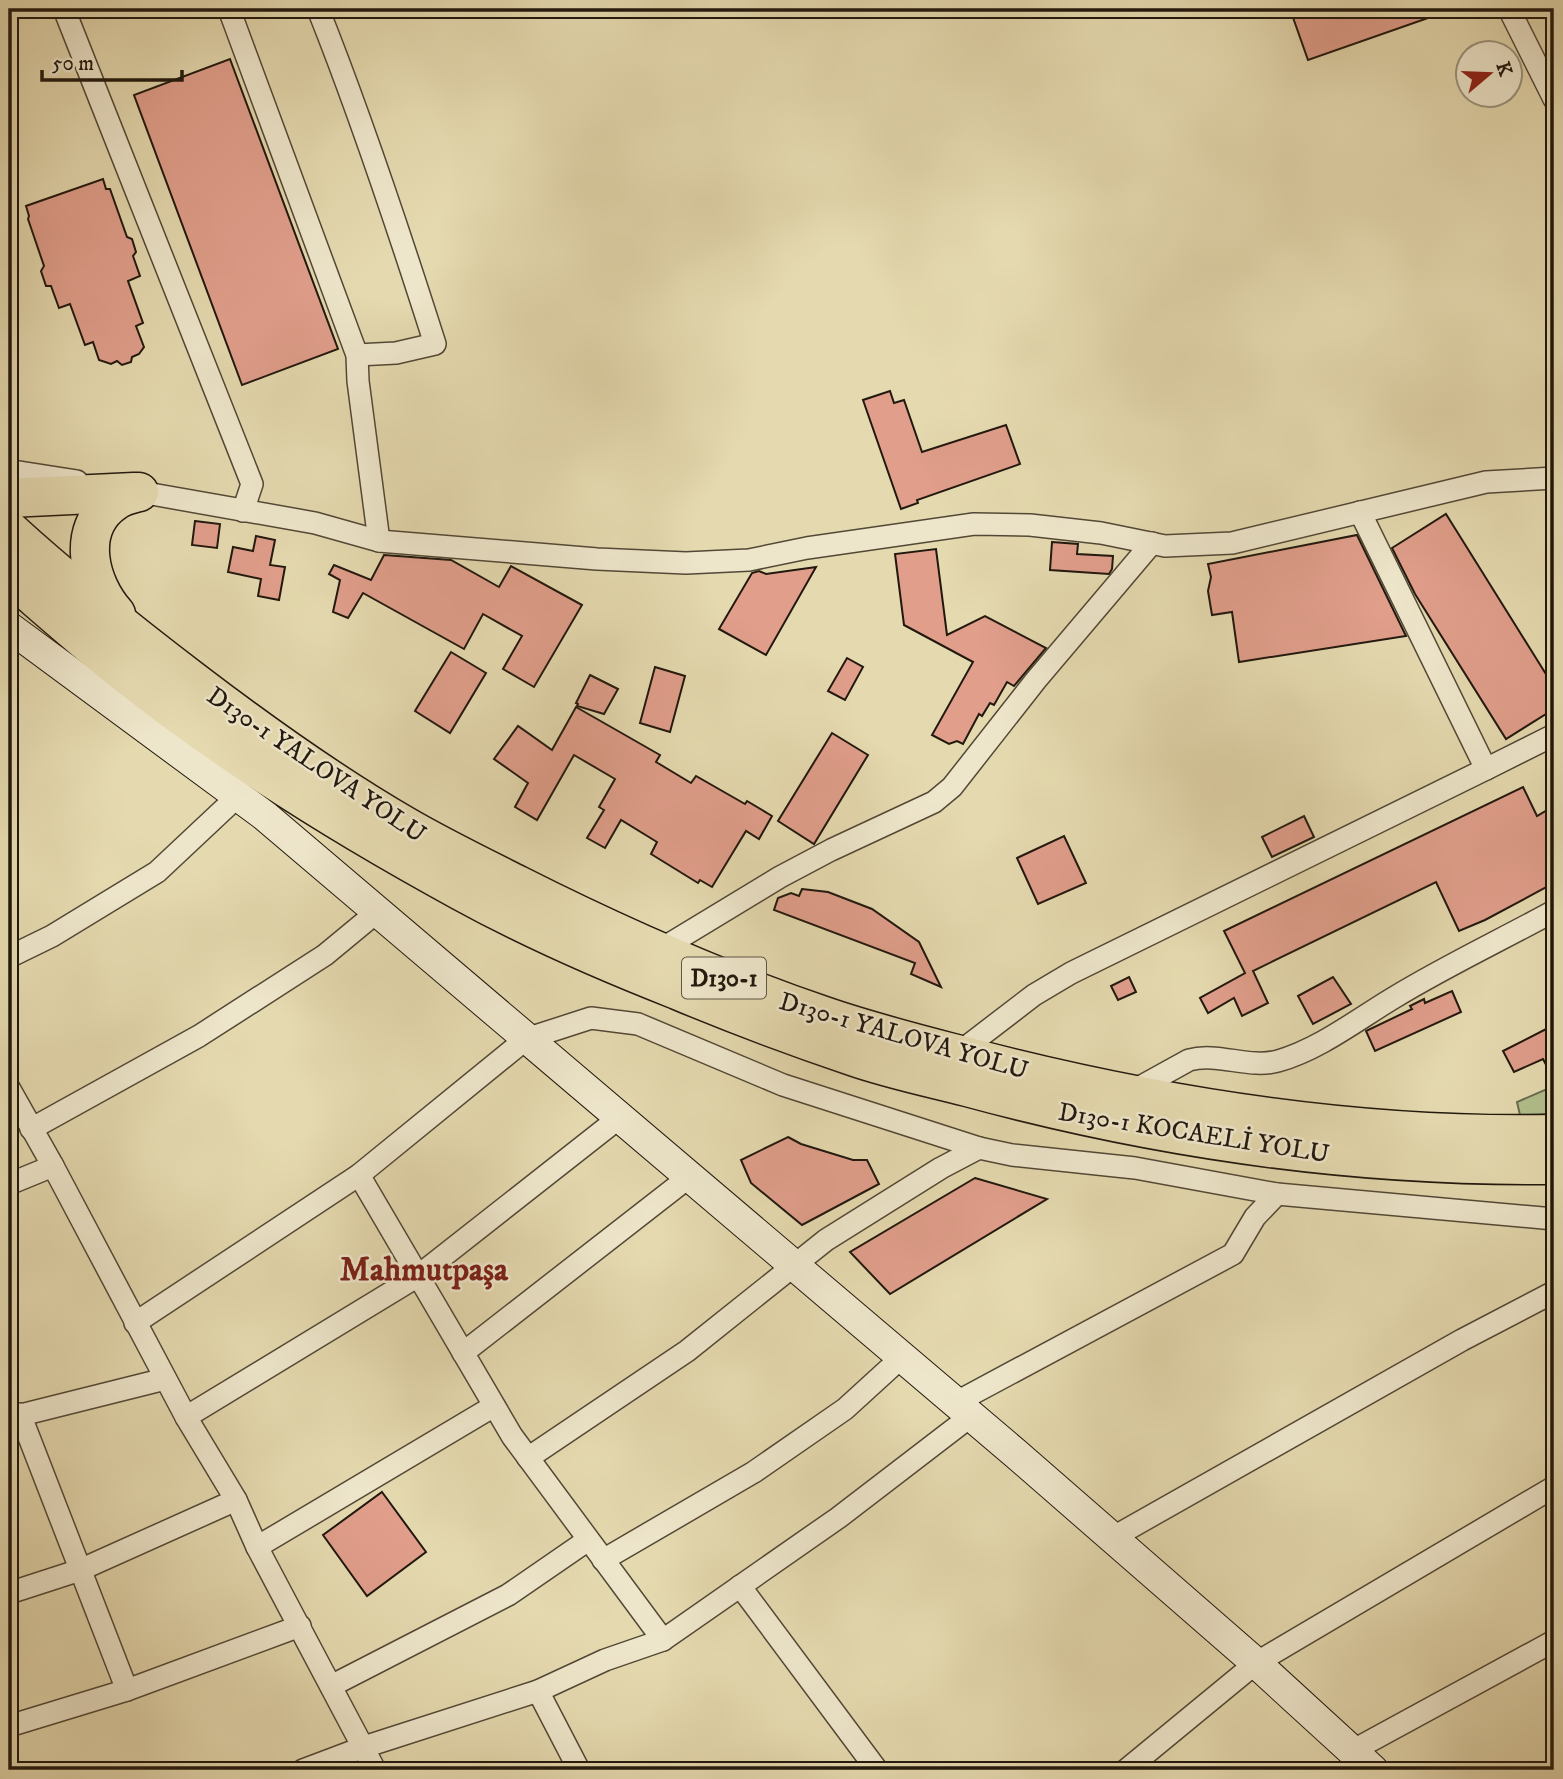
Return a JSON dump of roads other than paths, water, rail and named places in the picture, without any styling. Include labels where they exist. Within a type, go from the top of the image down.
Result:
[{"type":"highway","points":[[11,484],[139,492]]},
{"type":"highway","points":[[139,492],[112,503],[94,527],[88,545],[97,585],[107,605],[141,642]]},
{"type":"highway","name":"D130-1 YALOVA YOLU","points":[[9,530],[70,585],[141,642],[293,754],[389,816],[575,914],[658,951],[822,1015],[884,1035],[1056,1079],[1127,1094],[1238,1113],[1337,1124],[1446,1132],[1554,1134]]},
{"type":"highway","name":"D130-1 KOCAELİ YOLU","points":[[9,575],[140,685],[237,754],[368,838],[518,921],[724,1010],[855,1057],[1022,1102],[1181,1135],[1360,1159],[1429,1164],[1554,1166]]},
{"type":"main road","points":[[9,627],[265,816],[963,1409],[1256,1663],[1362,1761]]},
{"type":"street","points":[[64,9],[252,484],[243,511]]},
{"type":"street","points":[[229,9],[357,355],[379,541]]},
{"type":"street","points":[[318,9],[348,83],[435,344],[396,353],[357,355]]},
{"type":"street","points":[[1509,9],[1554,99]]},
{"type":"street","points":[[139,492],[315,523],[379,541],[597,559],[686,563],[749,560],[807,548],[974,524],[1101,533],[1165,546],[1232,543],[1486,482],[1554,478]]},
{"type":"street","points":[[1360,512],[1486,769]]},
{"type":"street","points":[[658,951],[780,877],[934,802],[952,787],[1036,680],[1152,543]]},
{"type":"street","points":[[957,1054],[1025,1002],[1071,973],[1554,735]]},
{"type":"street","points":[[9,957],[52,936],[157,872],[238,796]]},
{"type":"street","points":[[1127,1094],[1199,1057],[1260,1063],[1278,1061],[1307,1049],[1397,995],[1554,911]]},
{"type":"street","points":[[30,1129],[198,1036],[324,955],[377,912]]},
{"type":"street","points":[[135,1323],[359,1175],[526,1039],[591,1018],[638,1024],[783,1085],[979,1148],[1013,1155],[1135,1168],[1277,1194],[1554,1219]]},
{"type":"street","points":[[9,1088],[165,1379],[236,1500],[257,1547],[375,1770]]},
{"type":"street","points":[[186,1417],[418,1276],[619,1118]]},
{"type":"street","points":[[528,1458],[687,1351],[826,1240],[941,1168],[979,1148]]},
{"type":"street","points":[[9,1184],[53,1166]]},
{"type":"street","points":[[359,1175],[494,1406],[528,1458],[663,1640]]},
{"type":"street","points":[[463,1353],[689,1177]]},
{"type":"street","points":[[303,1770],[364,1747],[538,1691],[605,1660],[663,1640],[838,1518],[963,1409],[1233,1254],[1255,1217],[1277,1194]]},
{"type":"street","points":[[1112,1538],[1462,1340],[1554,1292]]},
{"type":"street","points":[[603,1560],[754,1472],[845,1409],[902,1357]]},
{"type":"street","points":[[127,1690],[80,1570],[14,1416],[165,1379]]},
{"type":"street","points":[[257,1547],[494,1406]]},
{"type":"street","points":[[1126,1770],[1256,1663],[1554,1487]]},
{"type":"street","points":[[9,1593],[80,1570],[236,1500]]},
{"type":"street","points":[[331,1686],[508,1595],[589,1540]]},
{"type":"street","points":[[740,1586],[870,1768]]},
{"type":"street","points":[[9,1726],[127,1690],[300,1626]]},
{"type":"street","points":[[1362,1761],[1554,1641]]},
{"type":"street","points":[[538,1691],[579,1770]]},
{"type":"district","name":"Mahmutpaşa","points":[[424,1268]]}]
